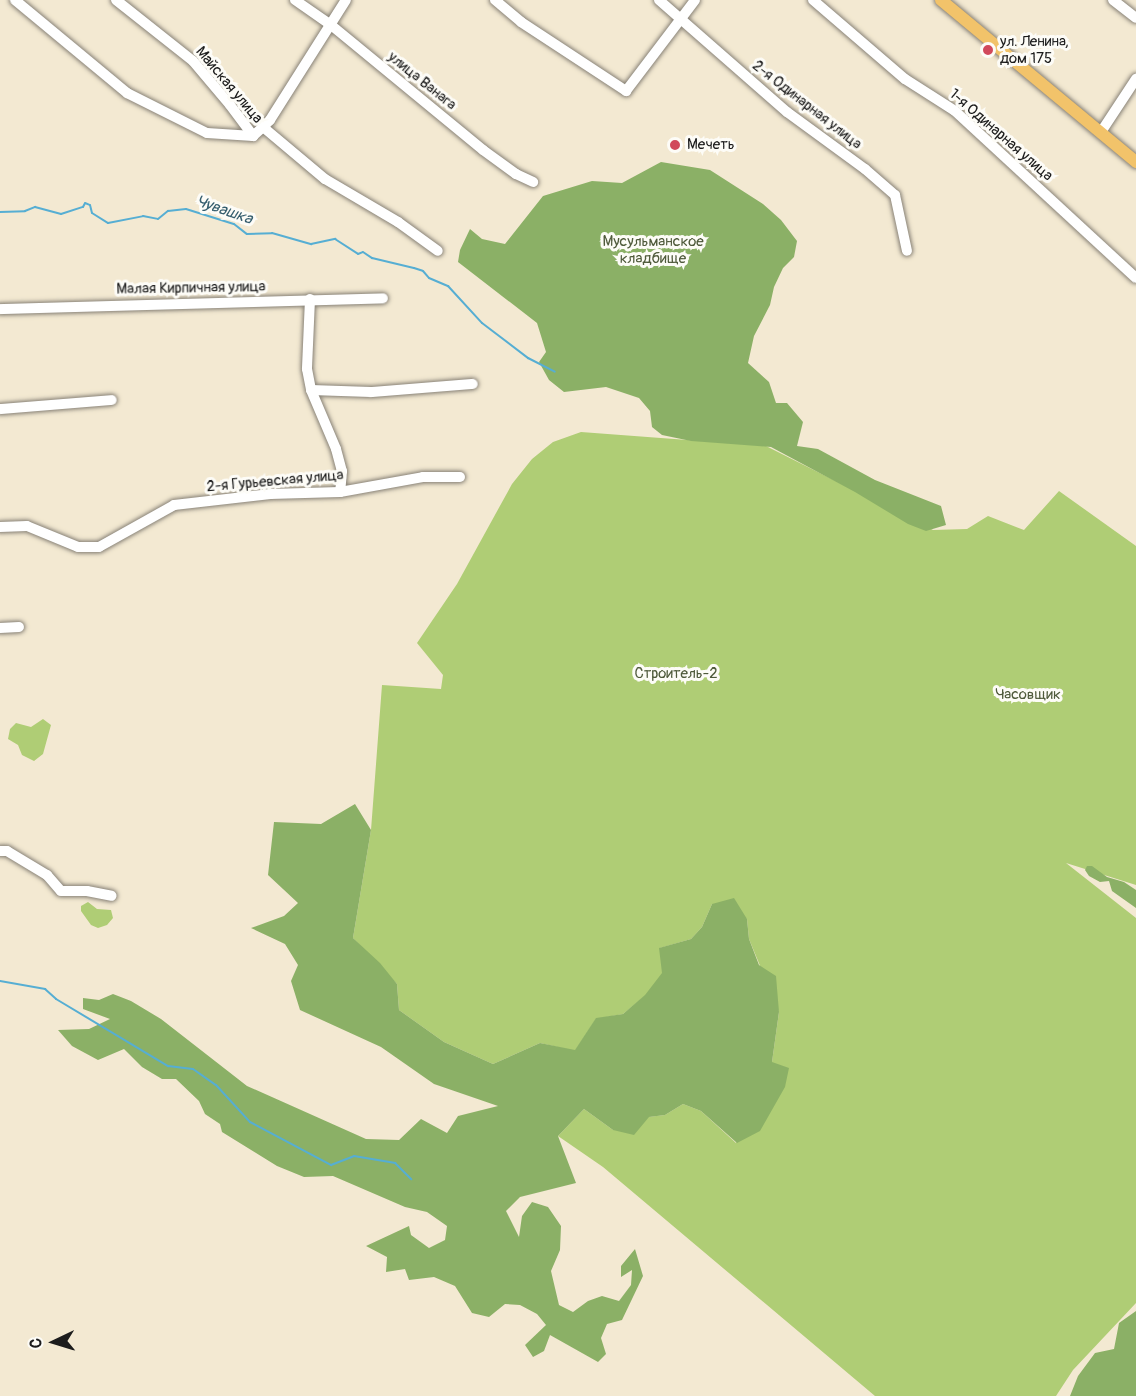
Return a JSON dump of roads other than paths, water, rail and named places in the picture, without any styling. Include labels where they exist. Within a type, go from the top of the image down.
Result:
[{"type":"main road","points":[[941,0],[1136,162]]},
{"type":"street","points":[[15,0],[127,93],[207,133],[252,136]]},
{"type":"street","name":"Майская улица","points":[[116,0],[194,61],[252,136],[263,127],[325,179],[398,222],[438,251]]},
{"type":"street","name":"улица Ванага","points":[[295,0],[331,26],[483,150],[516,174],[533,182]]},
{"type":"street","points":[[263,127],[270,120],[346,0]]},
{"type":"street","points":[[495,0],[521,21],[626,91],[695,0]]},
{"type":"street","name":"2-я Одинарная улица","points":[[659,0],[788,112],[865,169],[895,195],[907,251]]},
{"type":"street","name":"1-я Одинарная улица","points":[[813,0],[905,79],[955,111],[1136,278]]},
{"type":"street","points":[[1113,0],[1136,18]]},
{"type":"street","points":[[1101,132],[1136,79]]},
{"type":"street","name":"Малая Кирпичная улица","points":[[0,309],[128,304],[224,305],[310,299],[383,298]]},
{"type":"street","points":[[310,299],[307,369],[311,390],[336,449],[342,471],[340,492]]},
{"type":"street","points":[[311,390],[391,392],[473,384]]},
{"type":"street","points":[[0,409],[112,400]]},
{"type":"street","name":"2-я Гурьевская улица","points":[[0,527],[27,526],[78,547],[99,547],[174,506],[270,494],[340,492],[423,477],[459,477]]},
{"type":"street","points":[[0,628],[19,627]]},
{"type":"street","points":[[0,851],[7,851],[47,875],[60,891],[87,891],[112,896]]},
{"type":"waterway","name":"Чувашка","points":[[0,212],[25,211],[35,207],[61,214],[83,207],[85,203],[90,205],[92,213],[108,223],[143,216],[158,219],[168,211],[186,209],[234,224],[247,234],[272,233],[311,244],[335,239],[358,254],[363,252],[372,258],[423,271],[429,278],[448,286],[482,323],[528,358],[555,372]]},
{"type":"waterway","points":[[0,981],[45,989],[56,999],[168,1066],[193,1069],[216,1085],[250,1122],[331,1165],[354,1156],[395,1163],[411,1179]]},
{"type":"place","name":"ул. Ленина, дом 175","points":[[988,50]]},
{"type":"place","name":"Мечеть","points":[[675,145]]},
{"type":"park label","name":"Мусульманское кладбище","points":[[653,250]]},
{"type":"park label","name":"Строитель-2","points":[[676,674]]},
{"type":"park label","name":"Часовщик","points":[[1028,695]]}]
